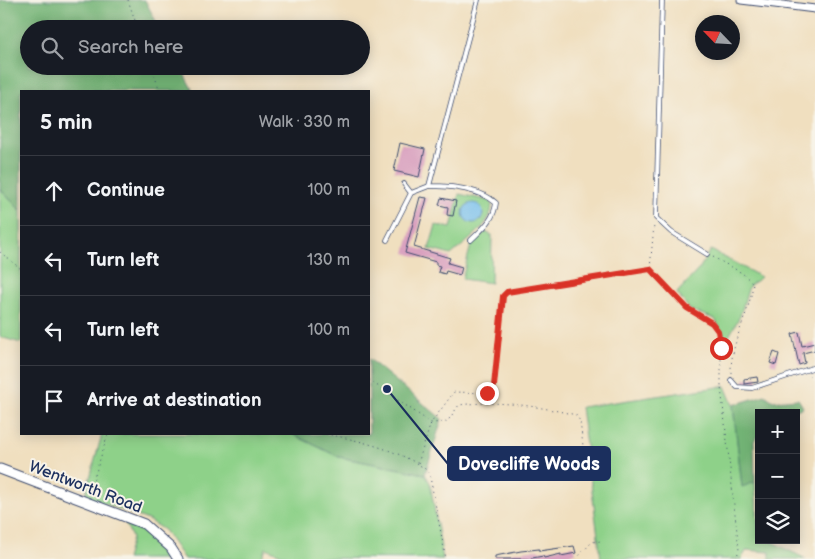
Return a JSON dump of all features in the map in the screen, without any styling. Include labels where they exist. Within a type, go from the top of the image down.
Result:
[{"type":"street","points":[[741,0],[815,9]]},
{"type":"street","name":"Wentworth Road","points":[[0,470],[87,501],[144,524],[171,548],[178,559]]},
{"type":"lane","points":[[429,186],[478,0]]},
{"type":"lane","points":[[662,0],[656,218],[671,232],[707,254]]},
{"type":"lane","points":[[404,184],[412,193]]},
{"type":"lane","points":[[387,240],[412,193],[429,186],[443,186],[488,196],[496,203],[494,214],[471,240]]},
{"type":"lane","points":[[731,380],[737,387],[752,388],[815,367]]},
{"type":"path","points":[[128,0],[135,20]]},
{"type":"path","points":[[154,75],[160,90]]},
{"type":"path","points":[[650,269],[656,218]]},
{"type":"path","points":[[0,252],[20,268]]},
{"type":"path","points":[[707,254],[742,273],[753,283],[751,301],[738,332],[731,357],[731,380]]},
{"type":"path","points":[[418,462],[431,423],[454,392],[487,393],[494,386],[503,296],[507,292],[650,269]]},
{"type":"path","points":[[650,269],[687,308],[712,323],[718,331],[721,348],[721,387],[739,550],[736,559]]},
{"type":"path","points":[[370,381],[431,423],[447,422],[459,405],[498,402],[516,403],[576,415],[580,421],[585,462],[590,463]]},
{"type":"path","points":[[87,501],[108,435]]},
{"type":"path","points":[[330,435],[367,444],[418,462],[429,472],[446,559]]},
{"type":"path","points":[[576,559],[592,542],[601,541]]},
{"type":"green space","points":[[0,0],[145,0],[155,20],[20,20],[20,75],[185,75],[192,90],[20,90],[20,210],[0,189]]},
{"type":"green space","points":[[0,189],[20,210],[20,343],[0,337]]},
{"type":"green space","points":[[459,194],[491,201],[492,209],[485,224],[451,255],[429,249],[436,225],[451,228]]},
{"type":"green space","points":[[485,232],[492,235],[491,283],[462,279],[471,245]]},
{"type":"green space","points":[[711,250],[761,277],[749,286],[740,316],[727,340],[715,319],[690,310],[677,293],[699,269]]},
{"type":"green space","points":[[370,360],[442,419],[425,474],[339,457],[294,435],[370,435]]},
{"type":"green space","points":[[725,386],[733,405],[742,486],[755,482],[755,544],[776,544],[806,559],[770,559],[770,552],[747,550],[741,559],[601,559],[581,407]]},
{"type":"green space","points":[[765,395],[773,401],[798,399],[803,407],[799,409],[755,409],[755,482],[742,487],[733,405]]},
{"type":"green space","points":[[102,435],[294,435],[339,457],[425,474],[430,483],[443,559],[291,558],[266,548],[261,559],[184,559],[164,530],[148,520],[85,496]]},
{"type":"green space","points":[[125,522],[149,534],[170,559],[126,559],[132,538]]},
{"type":"water","points":[[473,203],[480,206],[483,213],[480,220],[473,223],[466,220],[463,213],[466,206]]},
{"type":"building","points":[[400,143],[425,149],[419,177],[394,171]]},
{"type":"building","points":[[420,197],[427,198],[414,247],[450,258],[448,263],[462,267],[460,275],[446,271],[445,274],[438,272],[440,266],[436,265],[436,262],[405,253]]},
{"type":"building","points":[[441,198],[456,201],[453,216],[447,215],[448,207],[439,205]]},
{"type":"building","points":[[799,332],[802,346],[815,343],[815,350],[803,353],[805,363],[799,365],[792,334]]},
{"type":"building","points":[[774,352],[779,354],[776,365],[770,363]]},
{"type":"building","points":[[757,377],[758,382],[744,384],[744,379]]},
{"type":"building","points":[[574,546],[576,553],[561,556],[561,554],[544,558],[543,556],[527,559],[495,559],[495,556],[521,551],[539,549],[539,551]]},
{"type":"place","name":"Dovecliffe Woods","points":[[387,389]]},
{"type":"route","points":[[487,393],[494,386],[503,296],[507,292],[650,269],[687,308],[712,323],[718,331],[721,348]]}]
